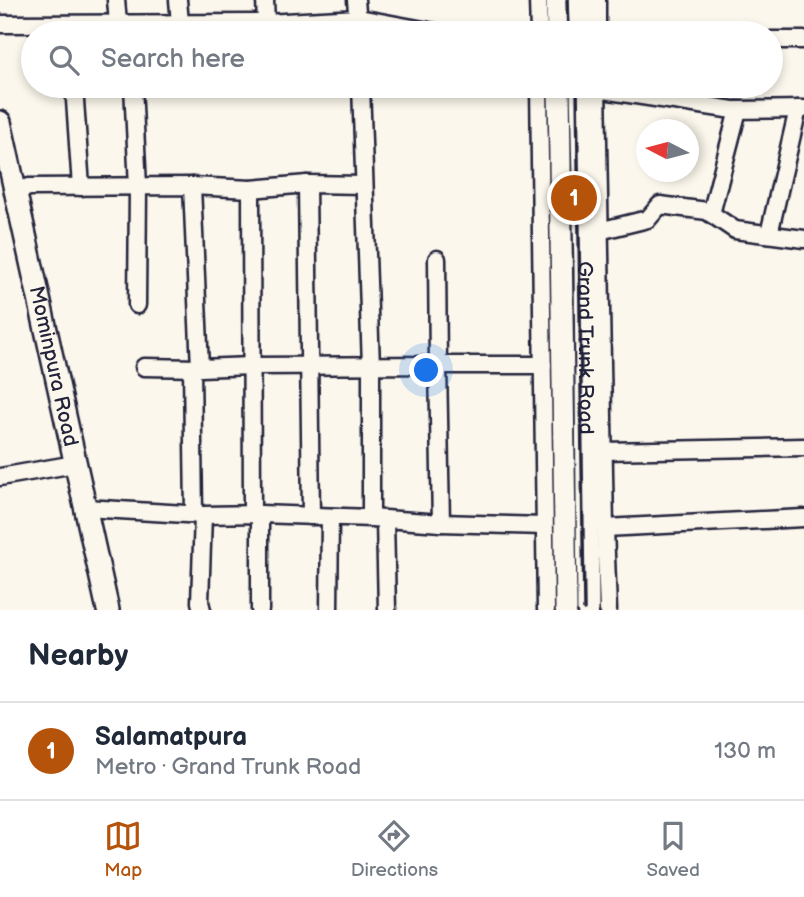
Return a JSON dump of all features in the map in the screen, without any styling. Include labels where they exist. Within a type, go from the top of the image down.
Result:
[{"type":"main road","points":[[557,0],[558,21]]},
{"type":"main road","points":[[579,0],[580,21]]},
{"type":"main road","name":"Grand Trunk Road","points":[[559,98],[559,608]]},
{"type":"main road","name":"Grand Trunk Road","points":[[588,606],[585,268],[592,98]]},
{"type":"main road","name":"Mominpura Road","points":[[0,122],[108,610]]},
{"type":"main road","points":[[559,608],[588,606]]},
{"type":"street","points":[[116,0],[124,21]]},
{"type":"street","points":[[178,0],[180,21]]},
{"type":"street","points":[[265,0],[266,21]]},
{"type":"street","points":[[356,0],[359,21]]},
{"type":"street","points":[[538,0],[538,21]]},
{"type":"street","points":[[597,0],[597,21]]},
{"type":"street","points":[[0,24],[21,25]]},
{"type":"street","points":[[783,40],[804,40]]},
{"type":"street","points":[[75,98],[81,187]]},
{"type":"street","points":[[134,98],[138,187],[137,305]]},
{"type":"street","points":[[361,98],[378,519],[387,610]]},
{"type":"street","points":[[539,98],[544,526],[559,608]]},
{"type":"street","points":[[593,98],[599,231],[608,610]]},
{"type":"street","points":[[662,98],[738,110],[801,109],[769,234]]},
{"type":"street","points":[[711,214],[738,110]]},
{"type":"street","points":[[16,192],[29,187],[192,186],[251,189],[307,184],[364,185]]},
{"type":"street","points":[[307,184],[311,516]]},
{"type":"street","points":[[192,186],[202,610]]},
{"type":"street","points":[[251,189],[251,366],[260,610]]},
{"type":"street","points":[[599,231],[648,219],[660,205],[707,211],[735,230],[804,239]]},
{"type":"street","points":[[437,259],[441,523]]},
{"type":"street","points":[[144,367],[543,365]]},
{"type":"street","points":[[603,451],[804,447]]},
{"type":"street","points":[[0,477],[75,464]]},
{"type":"street","points":[[85,508],[544,526]]},
{"type":"street","points":[[329,610],[330,517]]},
{"type":"street","points":[[605,528],[804,518]]},
{"type":"railway","points":[[567,0],[568,21]]},
{"type":"railway","points":[[577,98],[584,610]]},
{"type":"place","name":"Salamatpura","points":[[574,198]]}]
